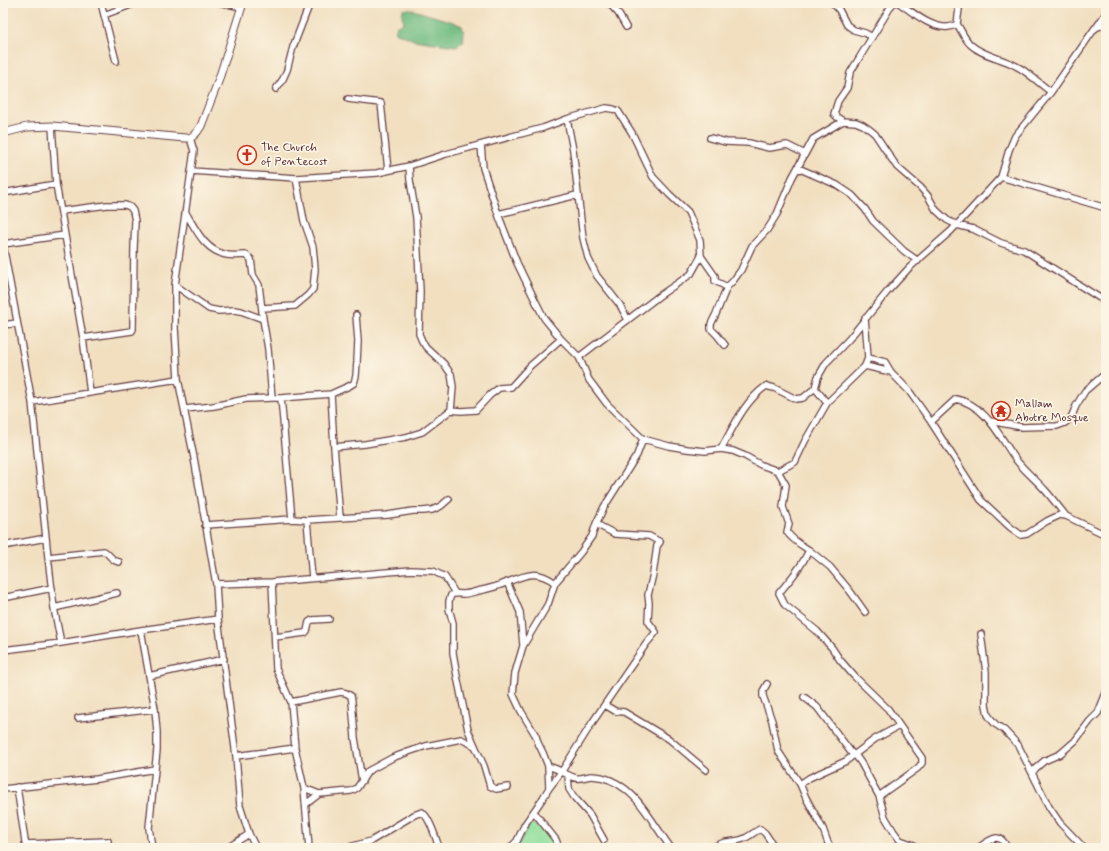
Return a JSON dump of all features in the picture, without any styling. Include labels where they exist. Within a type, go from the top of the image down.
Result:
[{"type":"main road","points":[[3,133],[27,126],[52,126],[190,138],[201,126],[218,82],[243,5]]},
{"type":"street","points":[[100,3],[116,61]]},
{"type":"street","points":[[104,15],[136,3]]},
{"type":"street","points":[[222,3],[243,5]]},
{"type":"street","points":[[276,89],[287,70],[293,47],[304,15],[310,3]]},
{"type":"street","points":[[609,3],[618,13],[626,27]]},
{"type":"street","points":[[833,3],[839,10],[847,25],[854,30],[872,37]]},
{"type":"street","points":[[893,3],[850,73],[846,88],[838,100],[834,114],[843,121],[856,122],[875,134],[897,167],[920,187],[928,196],[936,210],[947,220],[957,225],[973,229],[1001,243],[1024,250],[1106,302]]},
{"type":"street","points":[[899,3],[919,17],[933,24],[949,27],[958,24]]},
{"type":"street","points":[[955,3],[959,9],[958,24],[964,38],[971,45],[984,53],[1017,66],[1051,92]]},
{"type":"street","points":[[721,449],[745,407],[759,391],[766,386],[774,388],[796,399],[803,398],[815,388],[818,377],[826,362],[849,339],[865,318],[909,268],[943,239],[1002,177],[1009,150],[1016,136],[1051,92],[1106,13]]},
{"type":"street","points":[[1095,28],[1106,24]]},
{"type":"street","points":[[348,99],[381,103],[388,170]]},
{"type":"street","points":[[191,171],[296,178],[377,173],[409,166],[446,154],[543,128],[567,119],[606,108],[613,108],[618,111],[632,133],[653,177],[688,212],[700,240],[701,256],[715,276],[715,282],[727,287]]},
{"type":"street","points":[[567,119],[573,150],[583,238],[588,258],[597,276],[620,305],[628,320]]},
{"type":"street","points":[[725,345],[711,329],[711,324],[727,287],[741,270],[752,246],[777,214],[792,178],[813,139],[843,121]]},
{"type":"street","points":[[52,126],[56,184],[83,338],[90,393]]},
{"type":"street","points":[[190,138],[194,151],[175,286],[178,379],[185,409],[216,584],[218,619],[236,756],[240,806],[249,834],[256,848]]},
{"type":"street","points":[[710,138],[726,142],[749,143],[769,148],[787,146],[805,154]]},
{"type":"street","points":[[481,145],[483,168],[498,214],[517,262],[540,311],[561,339],[579,357],[590,380],[607,404],[643,439],[687,449],[705,451],[721,449],[733,451],[761,465],[778,471],[786,485],[783,507],[789,524],[787,532],[796,542],[809,550],[830,567],[865,612]]},
{"type":"street","points":[[409,166],[416,217],[420,292],[420,334],[426,347],[444,364],[451,374],[453,387],[451,410]]},
{"type":"street","points":[[798,168],[837,185],[852,195],[865,209],[873,221],[904,251],[918,261]]},
{"type":"street","points":[[1002,177],[1106,208]]},
{"type":"street","points":[[262,308],[295,306],[313,289],[315,270],[314,247],[304,221],[296,178]]},
{"type":"street","points":[[3,193],[56,184]]},
{"type":"street","points":[[498,214],[578,195]]},
{"type":"street","points":[[61,212],[107,205],[125,205],[130,207],[133,211],[135,221],[133,329],[132,331],[83,338]]},
{"type":"street","points":[[186,213],[206,244],[214,251],[228,255],[246,255],[251,260],[253,275],[258,285],[262,308],[268,349],[272,398]]},
{"type":"street","points":[[61,644],[54,608],[48,558],[32,402],[3,245],[65,235]]},
{"type":"street","points":[[579,357],[609,336],[659,296],[691,274],[701,256]]},
{"type":"street","points":[[175,286],[209,309],[219,311],[234,310],[263,319]]},
{"type":"street","points":[[185,409],[214,406],[246,399],[331,394],[350,386],[354,383],[356,376],[358,341],[356,315]]},
{"type":"street","points":[[778,471],[795,462],[805,441],[827,403],[865,366],[868,358],[865,318]]},
{"type":"street","points":[[3,325],[17,323]]},
{"type":"street","points":[[334,447],[365,444],[406,437],[422,432],[451,410],[476,410],[499,388],[511,387],[530,366],[561,339]]},
{"type":"street","points":[[868,358],[885,362],[891,372],[909,391],[931,422],[981,500],[1010,527],[1021,535],[1027,534],[1047,521],[1060,516],[1066,516],[1106,535]]},
{"type":"street","points":[[865,366],[891,372]]},
{"type":"street","points":[[990,421],[1022,426],[1058,426],[1071,418],[1085,390],[1106,373]]},
{"type":"street","points":[[32,402],[178,379]]},
{"type":"street","points":[[815,388],[827,403]]},
{"type":"street","points":[[331,394],[340,518]]},
{"type":"street","points":[[281,398],[292,519]]},
{"type":"street","points":[[931,422],[956,399],[963,400],[970,404],[990,421],[1018,461],[1046,491],[1066,516]]},
{"type":"street","points":[[549,788],[548,766],[536,736],[521,712],[513,694],[515,673],[522,646],[548,604],[556,583],[582,552],[592,536],[607,501],[637,455],[643,439]]},
{"type":"street","points":[[205,525],[292,519],[306,520],[388,515],[432,510],[441,506],[449,499]]},
{"type":"street","points":[[306,520],[312,578]]},
{"type":"street","points":[[510,848],[517,841],[525,824],[562,771],[604,705],[656,632],[648,621],[648,595],[657,546],[660,542],[649,536],[615,534],[596,524]]},
{"type":"street","points":[[3,546],[46,538]]},
{"type":"street","points":[[809,550],[799,568],[779,593],[785,606],[817,631],[854,676],[888,709],[922,758],[922,763],[918,768],[879,796]]},
{"type":"street","points":[[48,558],[104,551],[114,561],[119,562]]},
{"type":"street","points":[[216,584],[272,582],[411,570],[433,571],[445,577],[455,593]]},
{"type":"street","points":[[508,787],[496,789],[490,786],[480,754],[474,746],[468,730],[453,653],[452,623],[448,601],[451,595],[455,593],[464,594],[478,591],[508,582],[521,576],[538,575],[547,577],[556,583]]},
{"type":"street","points":[[272,582],[276,669],[291,702],[295,748],[306,804],[309,848]]},
{"type":"street","points":[[508,582],[520,612],[522,646]]},
{"type":"street","points":[[3,598],[52,588]]},
{"type":"street","points":[[54,608],[117,593]]},
{"type":"street","points":[[3,650],[61,644],[141,630],[218,619]]},
{"type":"street","points":[[275,637],[305,634],[309,622],[312,620],[329,619]]},
{"type":"street","points":[[141,630],[155,709],[157,750],[149,828],[152,848]]},
{"type":"street","points":[[981,634],[986,672],[988,715],[995,724],[1004,730],[1018,745],[1049,807],[1060,823],[1084,848]]},
{"type":"street","points":[[149,676],[224,659]]},
{"type":"street","points":[[767,684],[763,691],[763,696],[772,721],[778,751],[800,784],[831,848]]},
{"type":"street","points":[[291,702],[341,692],[351,696],[355,738],[362,780]]},
{"type":"street","points":[[1032,773],[1044,761],[1060,754],[1075,741],[1098,713],[1106,693]]},
{"type":"street","points":[[804,697],[817,707],[853,755],[856,756],[861,763],[879,796],[885,817],[894,832],[900,840],[914,845],[917,848]]},
{"type":"street","points":[[604,705],[615,711],[624,712],[669,739],[706,770]]},
{"type":"street","points":[[78,718],[155,709]]},
{"type":"street","points":[[800,784],[809,778],[846,761],[875,739],[899,726]]},
{"type":"street","points":[[461,739],[468,730]]},
{"type":"street","points":[[304,788],[319,794],[351,790],[357,788],[368,771],[392,758],[426,746],[461,739],[474,746]]},
{"type":"street","points":[[236,756],[295,748]]},
{"type":"street","points":[[548,766],[578,778],[591,776],[602,777],[618,783],[634,796],[671,848]]},
{"type":"street","points":[[3,789],[97,779],[155,769]]},
{"type":"street","points":[[568,775],[569,789],[590,815],[604,840]]},
{"type":"street","points":[[17,788],[26,846],[108,841]]},
{"type":"street","points":[[306,804],[319,794]]},
{"type":"street","points":[[346,848],[372,841],[414,815],[422,812],[428,819],[439,848]]},
{"type":"street","points":[[534,812],[556,840],[559,848]]},
{"type":"street","points":[[713,848],[724,842],[744,839],[760,829],[765,833],[775,848]]},
{"type":"street","points":[[227,848],[249,834]]},
{"type":"street","points":[[978,848],[994,838],[1000,838],[1003,840],[1008,848]]},
{"type":"green space","points":[[410,9],[462,26],[464,33],[463,42],[456,46],[414,40],[395,32],[397,26],[404,22],[402,16],[403,10]]},
{"type":"green space","points":[[530,822],[544,830],[553,842],[549,848],[515,848],[519,844]]},
{"type":"place","name":"The Church of Pentecost","points":[[247,155]]},
{"type":"place","name":"Mallam Abotre Mosque","points":[[1001,411]]}]
